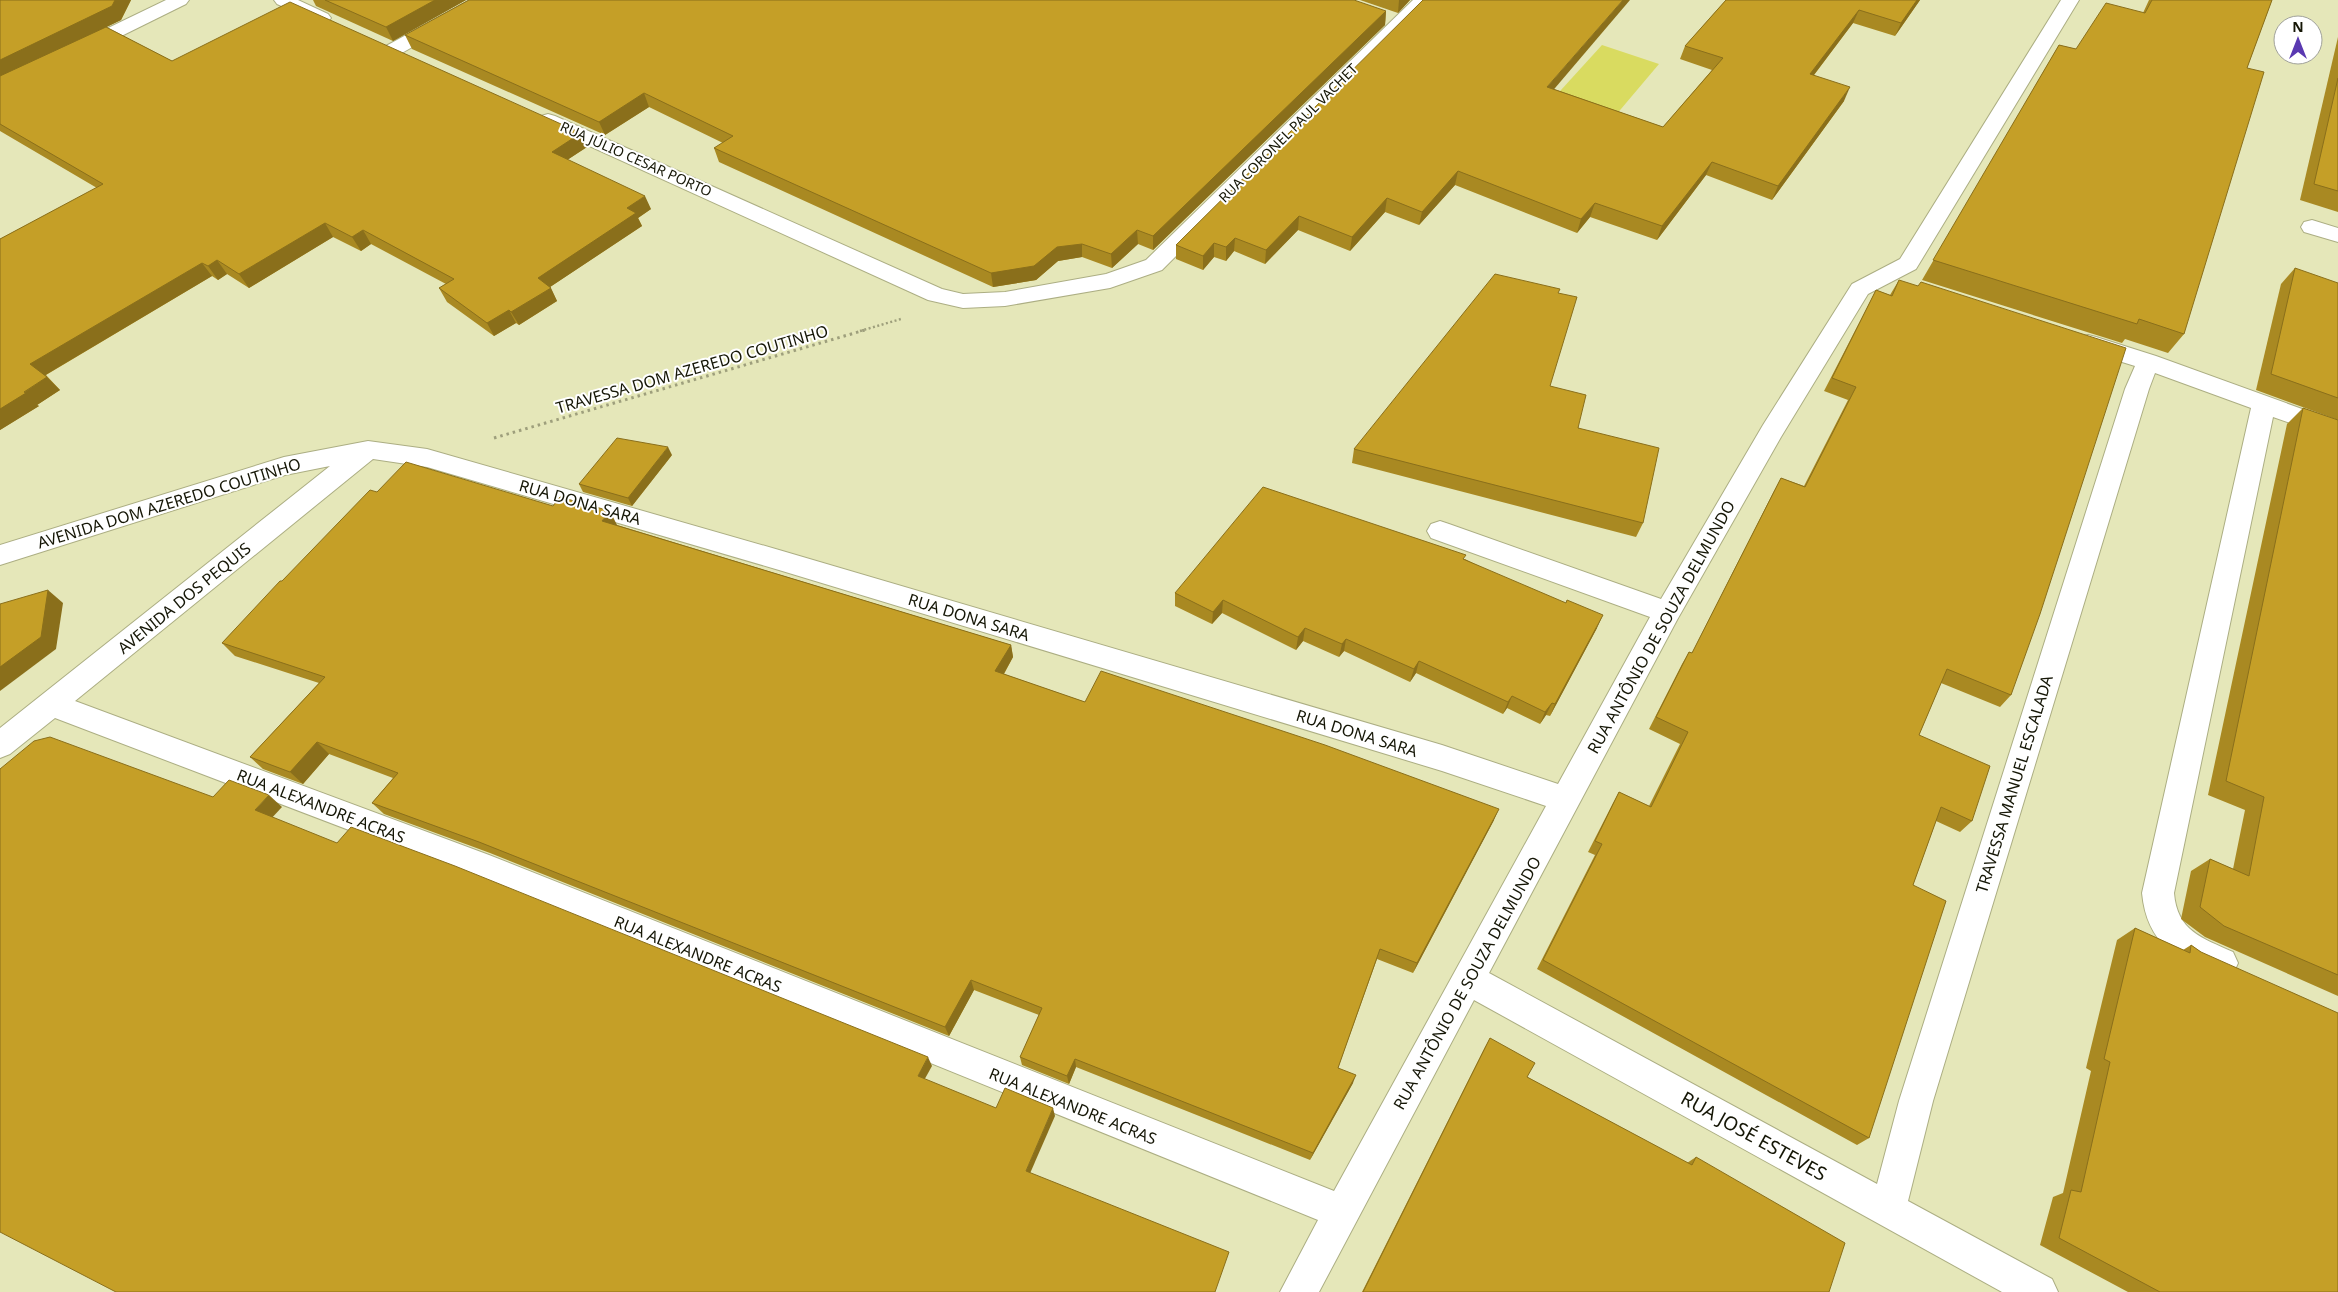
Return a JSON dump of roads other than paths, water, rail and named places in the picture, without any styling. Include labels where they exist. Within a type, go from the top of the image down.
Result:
[{"type":"street","points":[[69,55],[180,0]]},
{"type":"street","points":[[283,0],[342,27]]},
{"type":"street","points":[[393,50],[483,0]]},
{"type":"street","name":"RUA CORONEL PAUL VACHET","points":[[963,301],[1005,299],[1110,281],[1154,265],[1392,18],[1423,0]]},
{"type":"street","name":"RUA ANTÔNIO DE SOUZA DELMUNDO","points":[[1299,1292],[1667,612],[1772,431],[1860,289],[1908,264],[2070,0]]},
{"type":"street","name":"RUA JÚLIO CESAR PORTO","points":[[528,111],[936,295],[963,301]]},
{"type":"street","points":[[2312,227],[2338,235]]},
{"type":"street","points":[[1882,278],[1910,286]]},
{"type":"street","points":[[2072,338],[2148,362],[2338,431]]},
{"type":"street","name":"TRAVESSA MANUEL ESCALADA","points":[[1888,1209],[1919,1092],[2137,389],[2148,362]]},
{"type":"street","points":[[2247,974],[2193,950],[2167,930],[2158,910],[2158,893],[2264,404]]},
{"type":"street","name":"AVENIDA DOM AZEREDO COUTINHO","points":[[0,555],[284,466],[368,450]]},
{"type":"street","name":"AVENIDA DOS PEQUIS","points":[[0,745],[368,450]]},
{"type":"street","name":"RUA DONA SARA","points":[[368,450],[394,452],[427,458],[779,560],[1433,755],[1566,800]]},
{"type":"street","points":[[1440,531],[1667,612]]},
{"type":"street","name":"RUA ALEXANDRE ACRAS","points":[[51,704],[478,865],[1342,1212]]},
{"type":"street","name":"RUA JOSÉ ESTEVES","points":[[1469,980],[2039,1292]]}]
